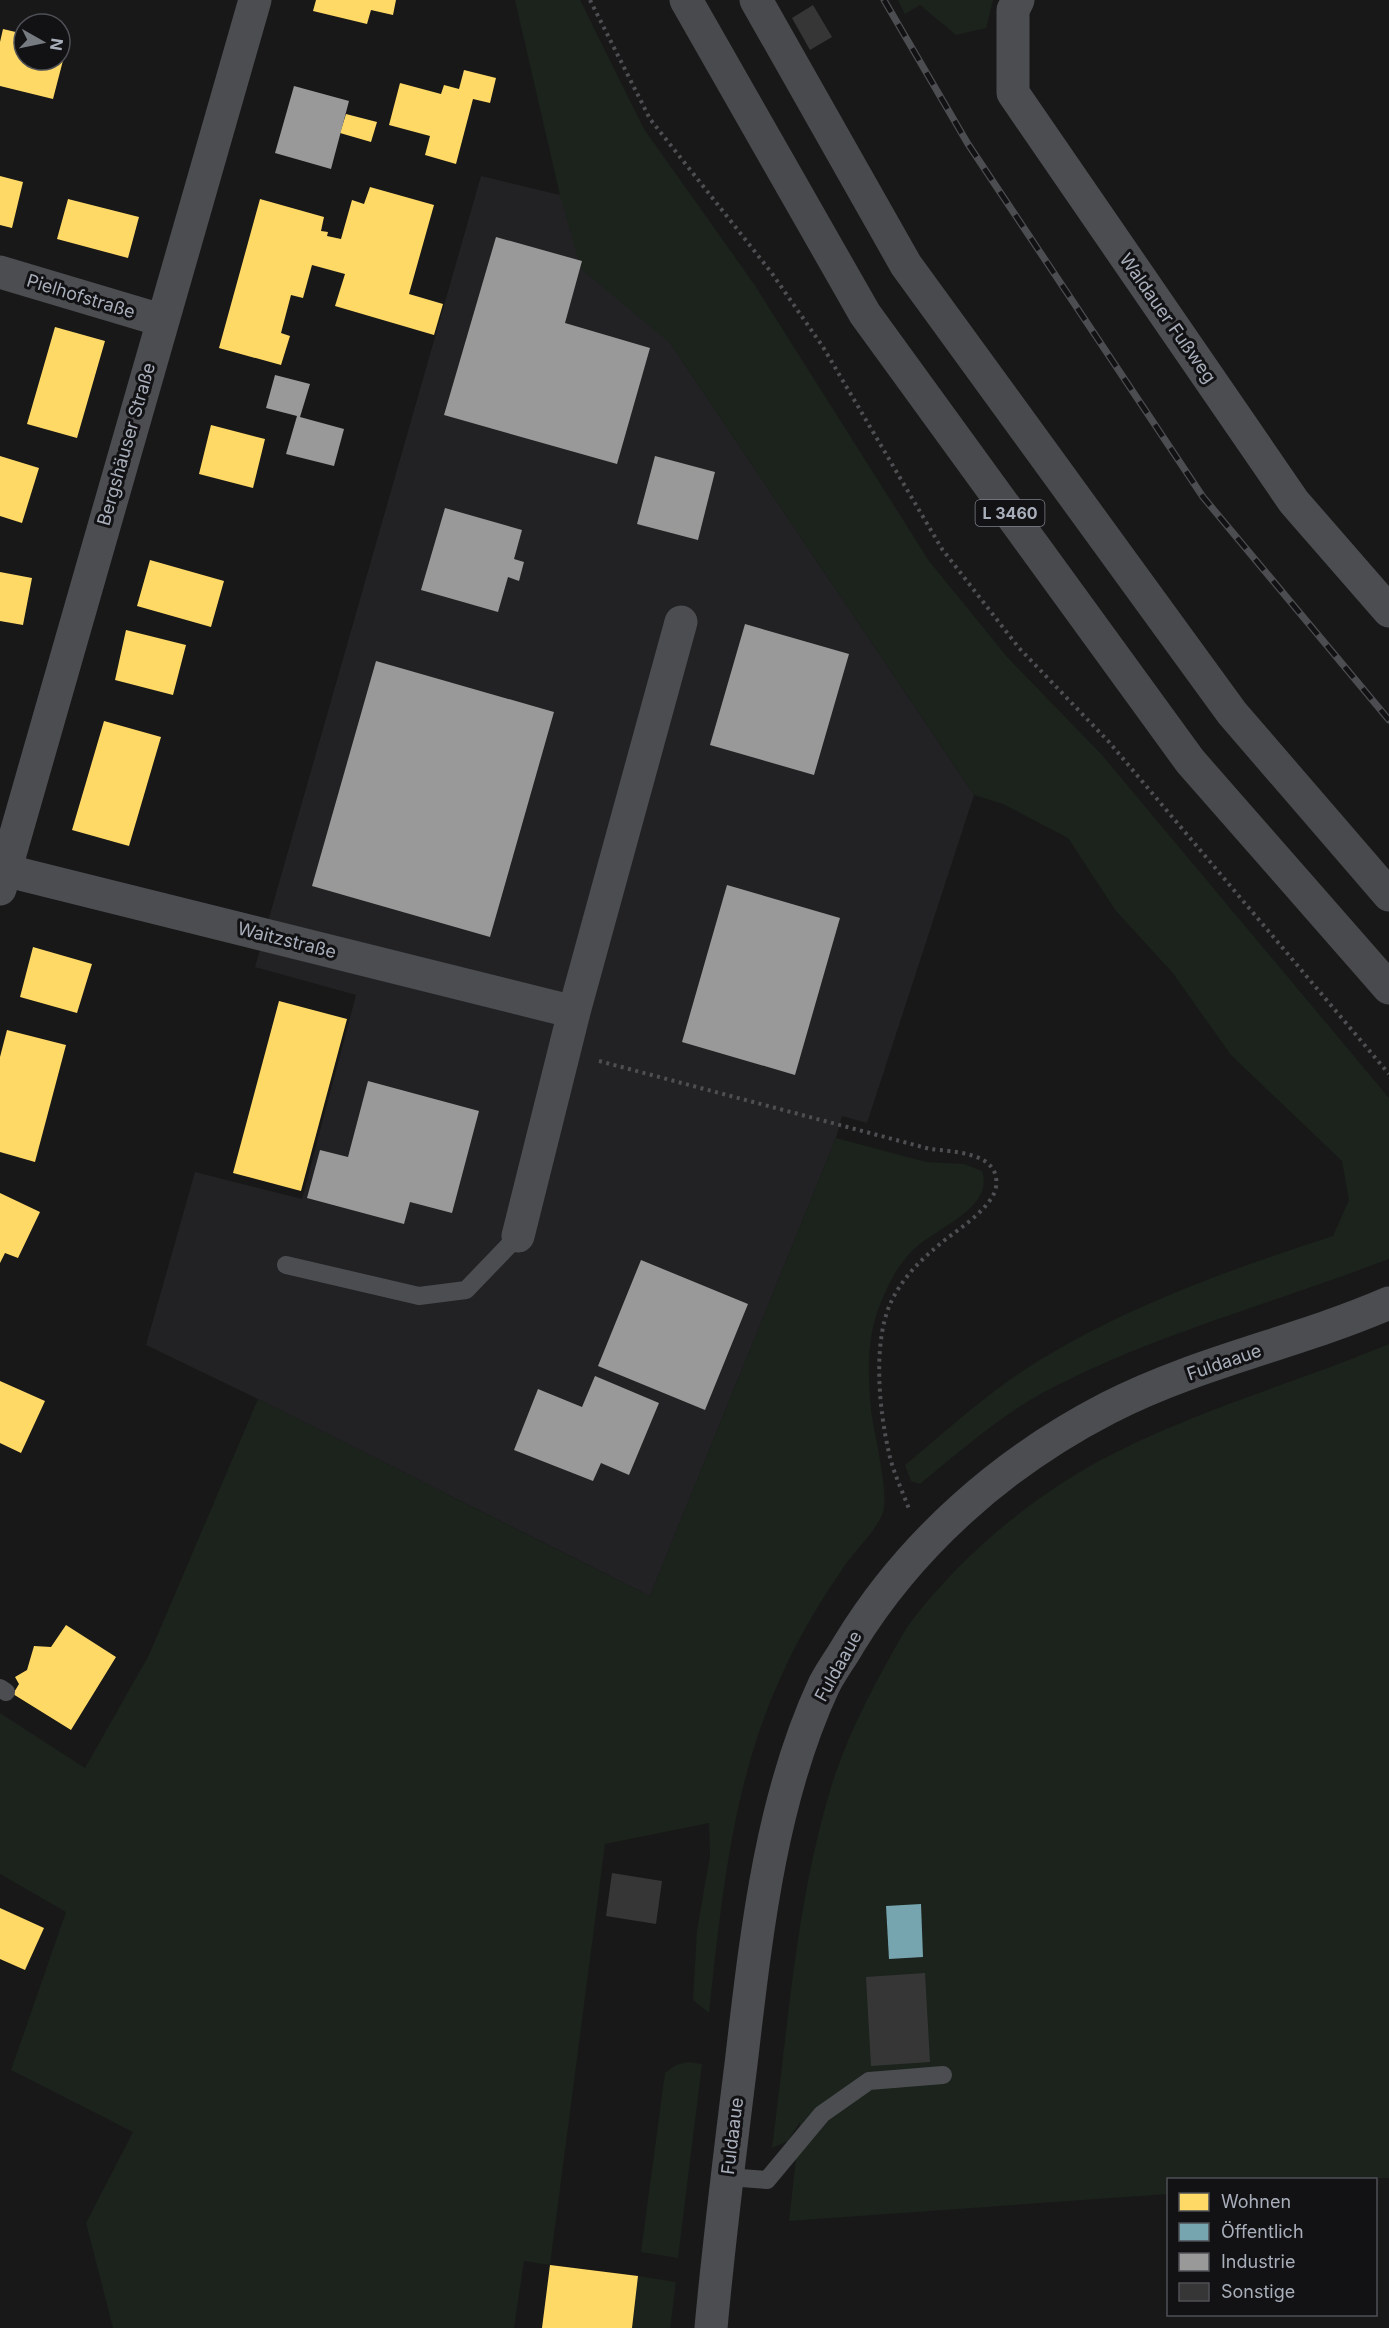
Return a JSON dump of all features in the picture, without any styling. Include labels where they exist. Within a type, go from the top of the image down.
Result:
[{"type":"main road","name":"L 3460","points":[[686,0],[865,314],[1190,761],[1389,988]]},
{"type":"main road","name":"L 3460","points":[[756,0],[906,266],[1232,713],[1389,895]]},
{"type":"street","name":"Bergshäuser Straße","points":[[2,876],[255,0]]},
{"type":"street","name":"Waldauer Fußweg","points":[[1018,0],[1014,10],[1013,93],[1294,502],[1389,611]]},
{"type":"street","name":"Pielhofstraße","points":[[0,272],[161,320]]},
{"type":"street","points":[[518,1236],[574,1012],[681,622]]},
{"type":"street","name":"Waitzstraße","points":[[2,876],[574,1012]]},
{"type":"street","name":"Fuldaaue","points":[[711,2328],[756,1947],[775,1842],[800,1745],[825,1683],[873,1605],[922,1546],[975,1497],[1040,1449],[1109,1407],[1190,1373],[1389,1303]]},
{"type":"lane","points":[[286,1265],[419,1296],[466,1290],[518,1236]]},
{"type":"lane","points":[[728,2176],[767,2180],[822,2114],[869,2081],[943,2074]]},
{"type":"path","points":[[590,0],[650,119],[771,272],[823,347],[942,549],[1019,648],[1109,742],[1389,1074]]},
{"type":"path","points":[[564,1052],[930,1149],[969,1154],[988,1162],[995,1174],[996,1189],[980,1212],[916,1264],[892,1301],[883,1328],[879,1358],[889,1453],[922,1546]]},
{"type":"shaded area","points":[[515,0],[580,0],[644,129],[754,284],[929,561],[1008,658],[1102,755],[1389,1098],[1389,1259],[1171,1336],[1086,1371],[1011,1412],[920,1484],[911,1481],[905,1465],[995,1391],[1045,1357],[1124,1315],[1165,1297],[1249,1264],[1333,1236],[1349,1200],[1342,1161],[1231,1055],[1172,972],[1116,911],[1068,838],[1003,804],[974,795],[671,344],[581,269],[560,195]]},
{"type":"shaded area","points":[[898,0],[993,0],[986,28],[956,35],[920,5],[905,14]]},
{"type":"shaded area","points":[[481,176],[560,195],[671,344],[974,795],[867,1123],[842,1116],[836,1138],[650,1596],[146,1345],[195,1172],[302,1199],[356,995],[255,967]]},
{"type":"shaded area","points":[[836,1138],[926,1162],[964,1164],[982,1171],[984,1184],[980,1196],[971,1207],[921,1243],[899,1266],[876,1316],[870,1350],[869,1386],[872,1419],[883,1479],[882,1515],[846,1564],[811,1619],[767,1709],[753,1751],[732,1837],[709,2013],[693,2000],[697,1931],[710,1855],[709,1823],[605,1844],[550,2265],[524,2261],[514,2328],[113,2328],[86,2223],[133,2132],[11,2070],[66,1912],[0,1874],[0,1713],[85,1768],[149,1655],[258,1399],[650,1596]]},
{"type":"shaded area","points":[[1389,1344],[1389,2178],[1167,2178],[1167,2194],[789,2221],[800,2122],[788,2141],[772,2148],[794,1964],[810,1873],[832,1784],[844,1751],[873,1688],[910,1623],[932,1595],[975,1551],[1022,1511],[1073,1476],[1134,1443],[1170,1427]]},
{"type":"shaded area","points":[[688,2062],[702,2064],[678,2258],[641,2252],[665,2073],[676,2065]]},
{"type":"shaded area","points":[[638,2276],[676,2282],[670,2328],[632,2328]]},
{"type":"building: Wohnen","points":[[316,0],[396,0],[393,15],[371,10],[367,24],[313,11]]},
{"type":"building: Wohnen","points":[[3,29],[12,31],[12,72],[60,72],[53,99],[0,86],[0,42]]},
{"type":"building: Wohnen","points":[[464,70],[496,78],[490,103],[473,99],[456,164],[425,155],[430,136],[389,125],[400,83],[441,94],[444,85],[459,89]]},
{"type":"building: Wohnen","points":[[346,114],[377,122],[371,142],[340,133]]},
{"type":"building: Wohnen","points":[[0,176],[23,182],[12,228],[0,225]]},
{"type":"building: Wohnen","points":[[370,187],[434,205],[409,294],[443,304],[434,335],[335,306],[345,274],[312,265],[303,298],[291,295],[281,333],[290,336],[281,365],[219,348],[260,199],[324,217],[321,231],[328,232],[327,236],[341,239],[352,200],[364,204]]},
{"type":"building: Wohnen","points":[[68,199],[139,217],[128,258],[57,239]]},
{"type":"building: Wohnen","points":[[55,327],[105,341],[77,438],[27,424]]},
{"type":"building: Wohnen","points":[[211,425],[265,439],[253,488],[199,474]]},
{"type":"building: Wohnen","points":[[0,456],[39,468],[22,523],[0,516]]},
{"type":"building: Wohnen","points":[[150,560],[224,581],[211,627],[137,606]]},
{"type":"building: Wohnen","points":[[0,572],[32,578],[23,625],[0,621]]},
{"type":"building: Wohnen","points":[[126,630],[186,645],[173,695],[115,680]]},
{"type":"building: Wohnen","points":[[104,721],[161,737],[129,846],[72,830]]},
{"type":"building: Wohnen","points":[[33,947],[92,964],[77,1013],[20,997]]},
{"type":"building: Wohnen","points":[[279,1001],[347,1019],[301,1191],[233,1173]]},
{"type":"building: Wohnen","points":[[7,1030],[66,1045],[35,1162],[0,1152],[0,1057]]},
{"type":"building: Wohnen","points":[[0,1193],[40,1212],[18,1258],[5,1253],[0,1263]]},
{"type":"building: Wohnen","points":[[0,1381],[45,1401],[21,1453],[0,1443]]},
{"type":"building: Wohnen","points":[[66,1625],[116,1657],[71,1730],[13,1694],[19,1684],[15,1677],[27,1670],[34,1646],[51,1647]]},
{"type":"building: Wohnen","points":[[0,1908],[44,1928],[25,1970],[0,1959]]},
{"type":"building: Wohnen","points":[[550,2265],[638,2276],[632,2328],[542,2328]]},
{"type":"building: Öffentlich","points":[[921,1904],[923,1957],[889,1959],[886,1906]]},
{"type":"building: Industrie","points":[[294,86],[349,101],[331,169],[275,153]]},
{"type":"building: Industrie","points":[[496,237],[582,261],[565,323],[650,348],[617,464],[444,415]]},
{"type":"building: Industrie","points":[[275,375],[310,384],[300,417],[344,429],[334,466],[286,454],[297,416],[266,408]]},
{"type":"building: Industrie","points":[[655,456],[715,472],[698,540],[637,524]]},
{"type":"building: Industrie","points":[[445,508],[522,530],[514,559],[524,562],[519,581],[508,577],[498,612],[421,590]]},
{"type":"building: Industrie","points":[[745,624],[849,654],[814,775],[710,745]]},
{"type":"building: Industrie","points":[[376,661],[554,712],[490,937],[312,886]]},
{"type":"building: Industrie","points":[[727,885],[840,918],[795,1075],[682,1042]]},
{"type":"building: Industrie","points":[[368,1081],[479,1111],[452,1213],[410,1202],[404,1224],[307,1198],[320,1150],[348,1157]]},
{"type":"building: Industrie","points":[[641,1260],[748,1304],[705,1410],[598,1366]]},
{"type":"building: Industrie","points":[[595,1376],[659,1403],[629,1475],[601,1463],[593,1481],[514,1450],[538,1389],[582,1407]]},
{"type":"building: Sonstige","points":[[813,5],[832,37],[810,50],[792,18]]},
{"type":"building: Sonstige","points":[[612,1873],[662,1881],[656,1924],[606,1916]]},
{"type":"building: Sonstige","points":[[925,1973],[930,2062],[871,2066],[866,1977]]},
{"type":"railway","points":[[884,0],[968,144],[1203,497],[1389,720]]}]
